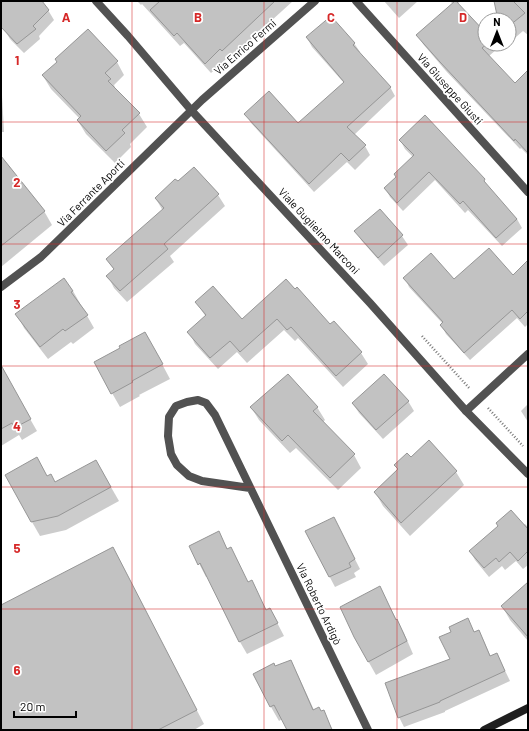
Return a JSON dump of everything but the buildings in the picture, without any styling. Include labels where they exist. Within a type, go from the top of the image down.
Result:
[{"type":"main road","points":[[485,730],[528,708]]},
{"type":"street","name":"Viale Guglielmo Marconi","points":[[96,1],[191,110],[370,303],[466,411],[528,474]]},
{"type":"street","name":"Via Enrico Fermi","points":[[191,110],[315,1]]},
{"type":"street","name":"Via Giuseppe Giusti","points":[[356,1],[528,192]]},
{"type":"street","name":"Via Ferrante Aporti","points":[[1,287],[41,257],[191,110]]},
{"type":"street","points":[[466,411],[528,354]]},
{"type":"street","name":"Via Roberto Ardigò","points":[[250,488],[202,481],[189,476],[177,465],[171,454],[168,436],[169,417],[176,406],[198,400],[206,403],[214,415],[250,488],[368,730]]}]
